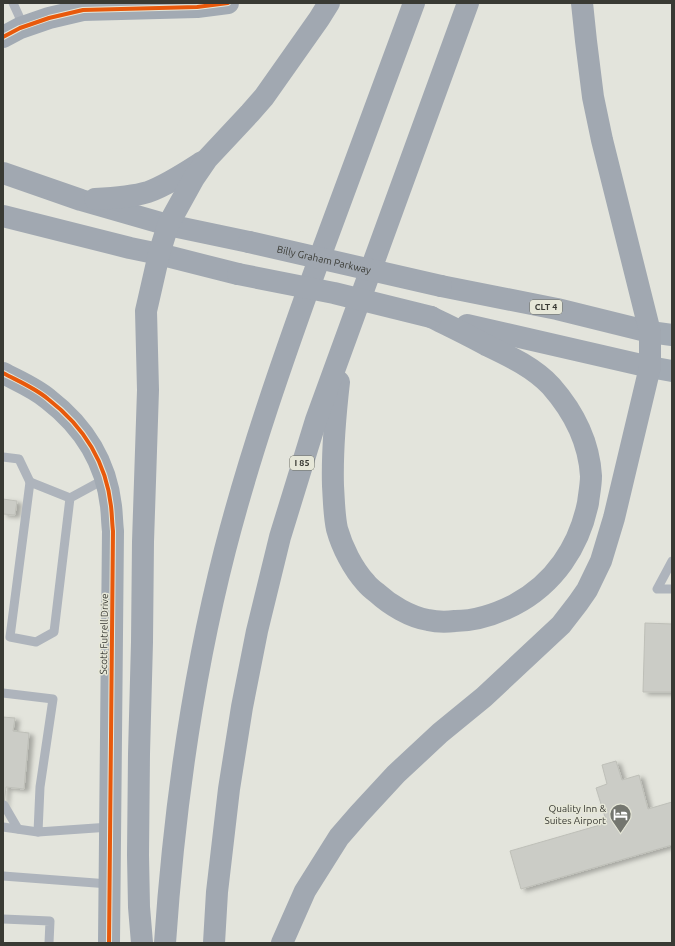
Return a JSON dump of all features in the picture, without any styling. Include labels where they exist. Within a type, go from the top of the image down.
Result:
[{"type":"highway","points":[[142,943],[139,907],[138,855],[143,542],[148,390],[146,311],[159,254],[168,225],[194,178],[207,159],[264,97],[329,3]]},
{"type":"highway","points":[[164,943],[173,838],[194,693],[211,606],[241,490],[274,386],[414,3]]},
{"type":"highway","name":"I 85","points":[[214,943],[217,892],[229,789],[242,707],[257,631],[280,537],[316,420],[468,3]]},
{"type":"highway","points":[[282,943],[305,891],[339,838],[359,814],[396,774],[440,733],[484,697],[561,625],[587,590],[601,561],[614,518],[650,367],[650,332],[602,140],[594,97],[582,3]]},
{"type":"highway","points":[[82,200],[124,197],[148,192],[170,182],[207,159]]},
{"type":"highway","name":"Billy Graham Parkway","points":[[3,173],[82,200],[168,225],[440,286],[557,309],[650,332]]},
{"type":"highway","points":[[3,216],[238,274],[334,292],[431,317],[650,367]]},
{"type":"highway","points":[[344,344],[336,408],[333,466],[334,508],[342,542],[353,565],[366,583],[384,600],[405,612],[427,620],[440,622],[466,621],[499,613],[524,600],[555,574],[576,541],[585,516],[590,490],[587,450],[578,426],[566,404],[549,384],[530,368],[513,358],[431,317]]},
{"type":"street","points":[[3,37],[24,27],[49,18],[83,10],[198,7],[228,3]]},
{"type":"street","points":[[650,332],[672,335]]},
{"type":"street","points":[[650,367],[672,371]]},
{"type":"street","name":"Scott Futrell Drive","points":[[3,373],[36,391],[69,417],[90,443],[96,455],[105,479],[111,506],[113,531],[109,943]]},
{"type":"lane","points":[[13,3],[24,27]]},
{"type":"lane","points":[[3,457],[19,459],[30,482],[10,637],[36,642],[54,632],[70,498]]},
{"type":"lane","points":[[70,498],[105,479]]},
{"type":"lane","points":[[30,482],[70,498]]},
{"type":"lane","points":[[672,561],[657,589],[672,589]]},
{"type":"lane","points":[[3,693],[53,699],[40,787],[38,832]]},
{"type":"lane","points":[[4,805],[18,829]]},
{"type":"lane","points":[[3,827],[38,832],[110,827]]},
{"type":"lane","points":[[3,876],[110,884]]},
{"type":"lane","points":[[3,919],[50,921],[49,943]]},
{"type":"building","points":[[3,499],[17,501],[15,515],[3,514]]},
{"type":"building","points":[[645,623],[672,624],[672,692],[643,692]]},
{"type":"building","points":[[3,717],[15,718],[13,731],[29,733],[24,789],[6,787],[3,814]]},
{"type":"building","name":"Quality Inn & Suites Airport","points":[[616,761],[622,780],[639,775],[648,809],[672,802],[672,845],[521,889],[510,851],[607,823],[596,788],[607,784],[602,765]]},
{"type":"cycle path","points":[[3,37],[20,28],[49,18],[83,10],[197,7],[228,3]]},
{"type":"cycle path","points":[[3,373],[43,395],[61,410],[82,433],[91,446],[104,475],[111,506],[113,531],[109,943]]},
{"type":"place","name":"Quality Inn & Suites Airport","points":[[621,834]]}]
